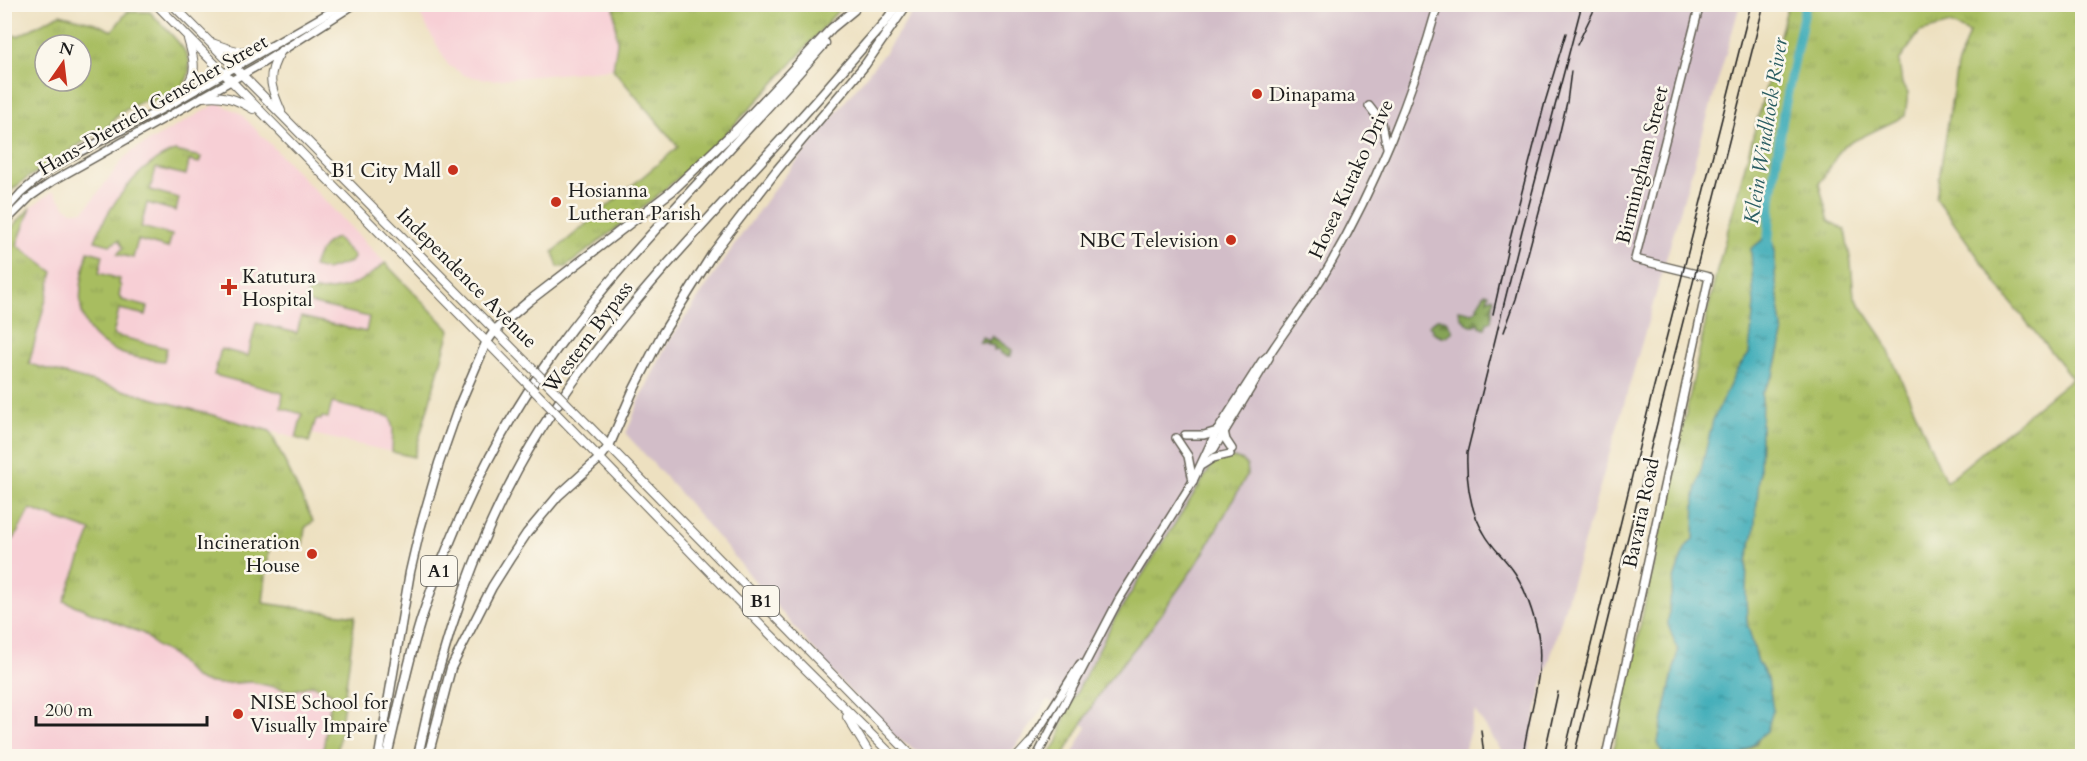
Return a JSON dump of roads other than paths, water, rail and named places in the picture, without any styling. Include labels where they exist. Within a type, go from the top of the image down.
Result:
[{"type":"highway","name":"Western Bypass","points":[[418,756],[433,688],[463,593],[498,508],[539,432],[576,377],[637,299],[885,22],[898,4]]},
{"type":"highway","points":[[428,756],[451,668],[492,587],[527,533],[551,503],[600,458],[609,446],[633,391],[662,336],[713,253],[777,170],[865,64],[907,4]]},
{"type":"highway","name":"Western Bypass","points":[[387,756],[409,660],[437,576],[477,482],[524,399],[584,312],[856,7]]},
{"type":"highway","points":[[379,756],[406,594],[420,529],[452,425],[486,343],[496,329],[672,191],[738,128],[832,28],[856,7]]},
{"type":"main road","points":[[150,4],[166,15]]},
{"type":"main road","name":"Independence Avenue","points":[[156,4],[893,756]]},
{"type":"main road","name":"Independence Avenue","points":[[172,4],[496,329],[912,756]]},
{"type":"main road","points":[[174,102],[191,81],[194,72],[195,63],[188,38]]},
{"type":"main road","points":[[211,43],[242,53],[250,53],[272,46]]},
{"type":"main road","points":[[281,51],[273,63],[270,84],[283,115]]},
{"type":"main road","points":[[203,97],[228,96],[260,112]]},
{"type":"main road","name":"B1","points":[[829,693],[852,723],[871,756]]},
{"type":"main road","points":[[893,736],[918,756]]},
{"type":"main road","points":[[1020,756],[1029,744]]},
{"type":"street","name":"Hans-Dietrich Genscher Street","points":[[4,212],[43,174],[74,155],[174,102],[344,4]]},
{"type":"street","name":"Hans-Dietrich Genscher Street","points":[[4,223],[30,197],[53,181],[242,75],[355,4]]},
{"type":"street","name":"Hosea Kutako Drive","points":[[1037,756],[1094,644],[1130,580],[1193,481],[1208,453],[1214,449],[1221,431],[1265,366],[1269,355],[1314,291],[1333,259],[1387,147],[1419,63],[1438,4]]},
{"type":"street","name":"Birmingham Street","points":[[1700,4],[1635,259],[1709,277]]},
{"type":"street","points":[[1369,106],[1382,123],[1387,147]]},
{"type":"street","name":"Bavaria Road","points":[[1606,756],[1709,277]]},
{"type":"street","points":[[1185,435],[1204,435],[1221,431],[1231,452],[1213,458],[1202,465]]},
{"type":"street","points":[[1176,438],[1188,456],[1193,481]]},
{"type":"street","name":"Hosea Kutako Drive","points":[[1029,744],[1094,644]]},
{"type":"water","points":[[1770,234],[1775,251],[1775,276],[1783,335],[1774,374],[1762,393],[1760,471],[1754,532],[1747,561],[1746,593],[1747,623],[1758,662],[1768,679],[1773,710],[1767,731],[1740,756],[1663,756],[1658,742],[1678,650],[1668,625],[1674,579],[1686,547],[1694,538],[1695,495],[1713,420],[1737,370],[1749,354],[1754,305],[1751,249]]},
{"type":"waterway","name":"Klein Windhoek River","points":[[1768,246],[1771,197],[1784,109],[1806,4]]},
{"type":"railway","points":[[1523,756],[1540,658],[1536,625],[1519,579],[1479,524],[1468,484],[1467,453],[1522,231],[1582,4]]},
{"type":"railway","points":[[1577,45],[1597,4]]},
{"type":"railway","points":[[1564,756],[1649,406],[1751,4]]},
{"type":"railway","points":[[1574,756],[1764,4]]},
{"type":"railway","points":[[1493,314],[1545,102],[1566,33]]},
{"type":"railway","points":[[1504,332],[1516,299],[1558,140],[1567,102],[1571,71]]},
{"type":"railway","points":[[1544,756],[1558,692]]},
{"type":"railway","points":[[1481,730],[1484,756]]},
{"type":"place","name":"Dinapama","points":[[1257,94]]},
{"type":"place","name":"B1 City Mall","points":[[453,170]]},
{"type":"place","name":"Hosianna Lutheran Parish","points":[[556,202]]},
{"type":"place","name":"NBC Television","points":[[1231,240]]},
{"type":"place","name":"Katutura Hospital","points":[[229,287]]},
{"type":"place","name":"Incineration House","points":[[312,554]]},
{"type":"place","name":"NISE School for Visually Impaire","points":[[238,714]]}]
